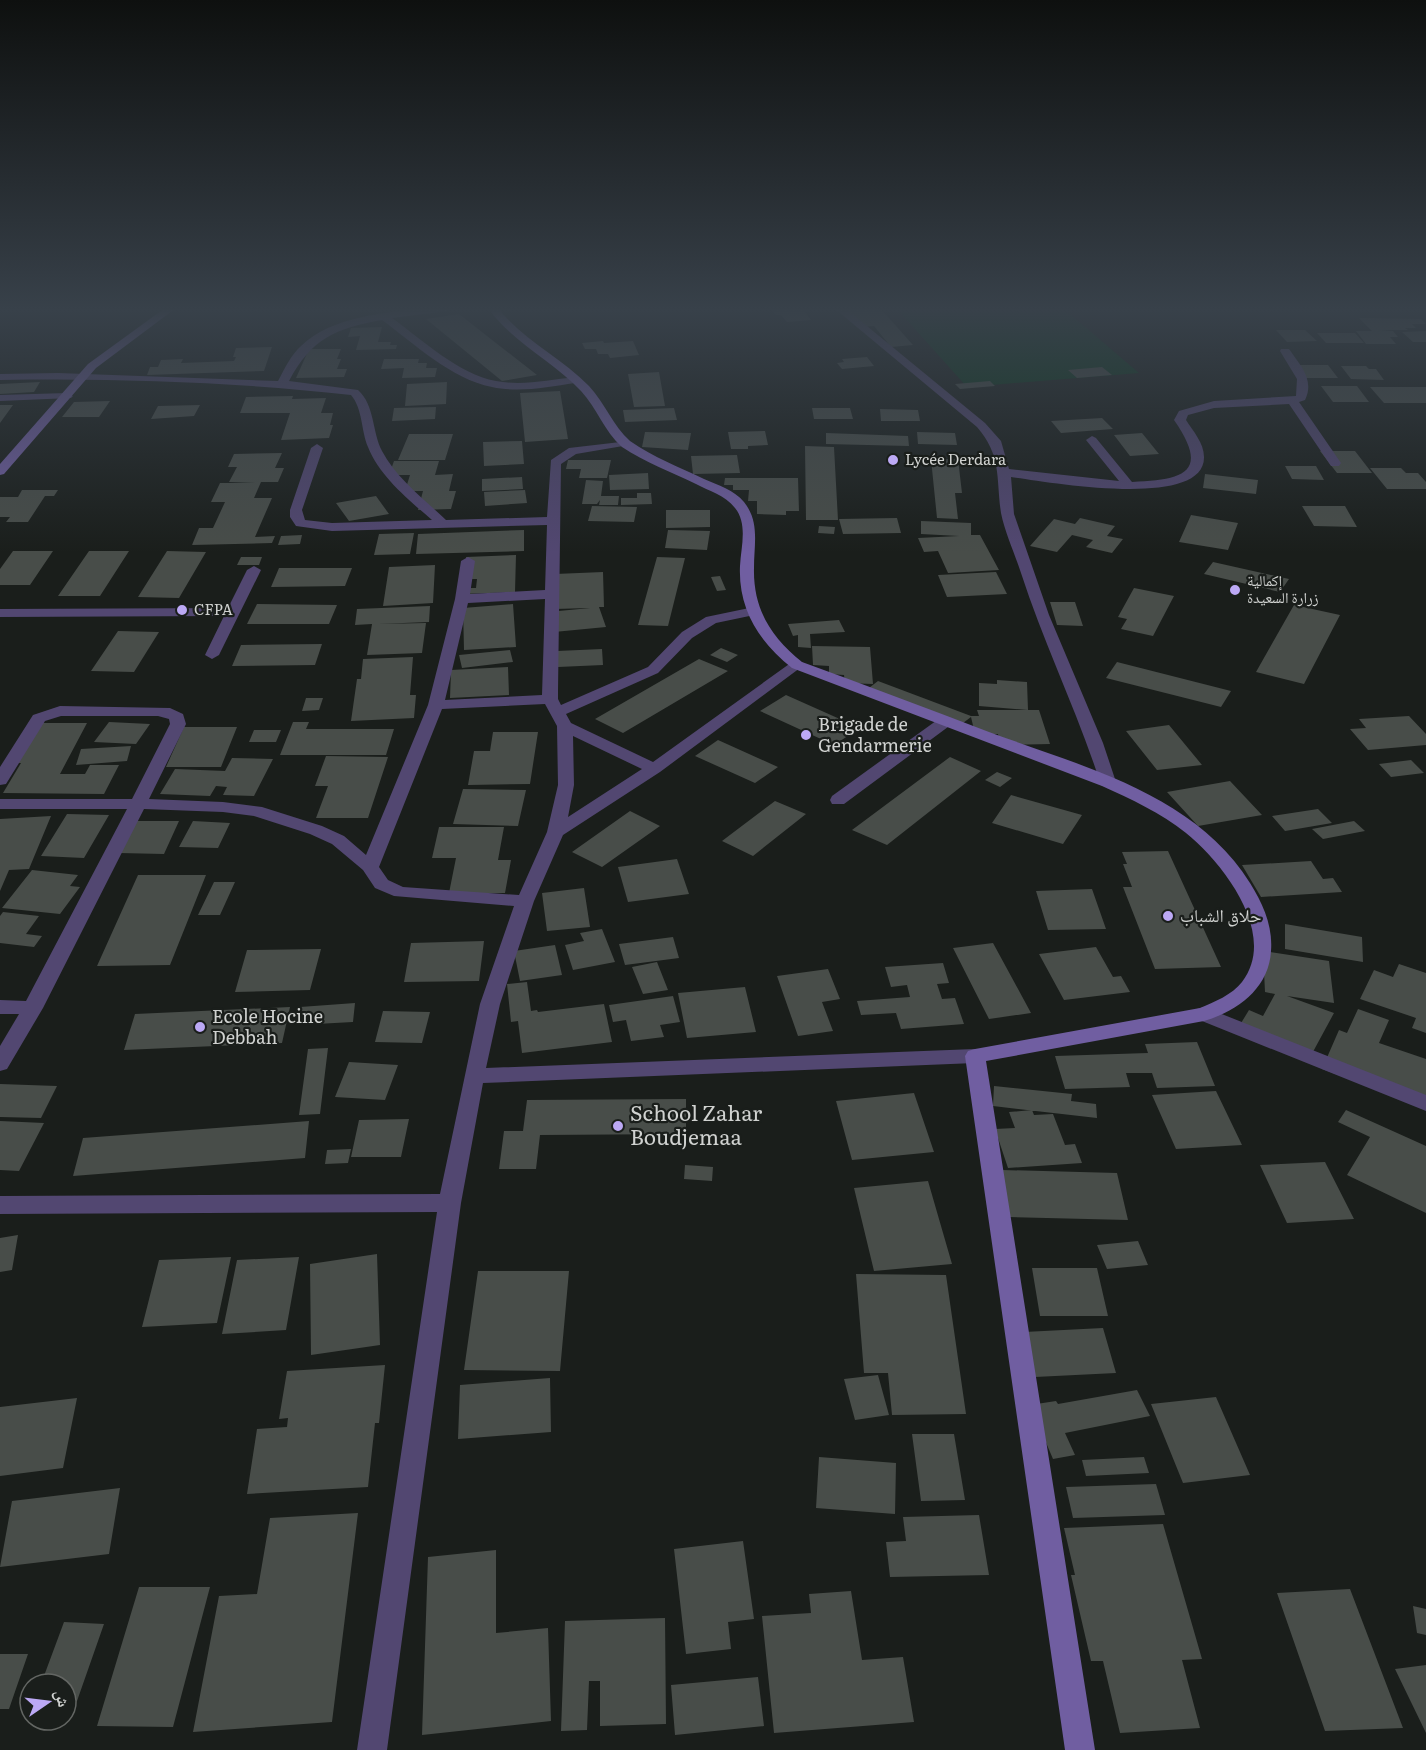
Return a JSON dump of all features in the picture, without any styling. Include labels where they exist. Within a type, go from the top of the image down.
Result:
[{"type":"main road","points":[[0,471],[72,390]]},
{"type":"main road","points":[[585,390],[625,443],[723,492],[738,503],[747,517],[750,537],[747,577],[754,610],[762,630],[776,649],[797,665],[1108,782],[1156,805],[1191,829],[1221,855],[1243,884],[1255,910],[1262,934],[1262,960],[1252,982],[1225,1005],[1204,1014],[975,1056],[1080,1750]]},
{"type":"street","points":[[342,390],[358,394],[375,451],[407,489],[443,524]]},
{"type":"street","points":[[938,390],[981,425],[995,441],[1004,472],[1008,514],[1042,615],[1095,743],[1108,782]]},
{"type":"street","points":[[1004,472],[1130,487],[1160,484],[1184,477],[1194,471],[1197,461],[1195,441],[1180,420],[1183,413],[1205,405],[1234,401],[1292,400],[1301,398],[1304,390]]},
{"type":"street","points":[[0,398],[67,396]]},
{"type":"street","points":[[1292,400],[1335,463]]},
{"type":"street","points":[[1092,440],[1130,487]]},
{"type":"street","points":[[372,1750],[450,1203],[474,1076],[490,1004],[525,901],[556,832],[566,785],[558,712],[553,594],[555,463],[573,451],[625,443]]},
{"type":"street","points":[[317,448],[296,510],[296,517],[301,524],[332,527],[553,521]]},
{"type":"street","points":[[370,867],[436,705],[462,599],[468,561]]},
{"type":"street","points":[[212,655],[254,570]]},
{"type":"street","points":[[462,599],[553,594]]},
{"type":"street","points":[[436,705],[558,712],[653,670],[687,635],[711,620],[754,610]]},
{"type":"street","points":[[0,613],[232,612]]},
{"type":"street","points":[[556,832],[654,769],[797,665]]},
{"type":"street","points":[[0,780],[39,718],[47,714],[60,711],[170,713],[177,717],[178,724],[138,804],[33,1008],[0,1064]]},
{"type":"street","points":[[558,712],[654,769]]},
{"type":"street","points":[[838,800],[946,721]]},
{"type":"street","points":[[0,804],[138,804],[223,807],[274,815],[338,840],[370,867],[381,884],[400,892],[525,901]]},
{"type":"street","points":[[0,1007],[33,1008]]},
{"type":"street","points":[[1204,1014],[1426,1103]]},
{"type":"street","points":[[474,1076],[975,1056]]},
{"type":"street","points":[[0,1205],[450,1203]]},
{"type":"building","points":[[0,390],[35,390],[34,392],[0,394]]},
{"type":"building","points":[[406,390],[447,390],[446,404],[405,406]]},
{"type":"building","points":[[631,390],[662,390],[665,406],[634,407]]},
{"type":"building","points":[[1324,390],[1360,390],[1369,402],[1333,402]]},
{"type":"building","points":[[1372,390],[1426,390],[1426,403],[1384,403]]},
{"type":"building","points":[[560,391],[568,439],[525,442],[520,393]]},
{"type":"building","points":[[293,396],[292,399],[326,398],[321,413],[333,413],[330,425],[333,425],[329,438],[281,440],[290,413],[240,413],[246,397]]},
{"type":"building","points":[[110,401],[99,417],[62,417],[74,402]]},
{"type":"building","points":[[0,405],[13,405],[0,423]]},
{"type":"building","points":[[200,405],[194,416],[151,419],[158,406]]},
{"type":"building","points":[[436,407],[435,419],[392,421],[394,408]]},
{"type":"building","points":[[674,408],[677,420],[625,422],[623,410]]},
{"type":"building","points":[[812,408],[850,408],[853,419],[814,419]]},
{"type":"building","points":[[880,409],[918,410],[920,421],[881,421]]},
{"type":"building","points":[[1102,418],[1113,429],[1061,433],[1051,421]]},
{"type":"building","points":[[765,431],[768,445],[748,446],[748,449],[731,449],[728,432]]},
{"type":"building","points":[[645,432],[691,433],[688,450],[642,447]]},
{"type":"building","points":[[917,432],[955,433],[957,445],[918,444]]},
{"type":"building","points":[[826,433],[908,436],[909,446],[826,444]]},
{"type":"building","points":[[1142,433],[1159,454],[1130,456],[1114,435]]},
{"type":"building","points":[[409,434],[453,434],[445,460],[398,460]]},
{"type":"building","points":[[522,441],[524,464],[484,466],[483,442]]},
{"type":"building","points":[[805,446],[834,447],[838,520],[806,520]]},
{"type":"building","points":[[1320,451],[1355,451],[1372,473],[1337,473]]},
{"type":"building","points":[[282,453],[275,468],[284,468],[278,482],[261,482],[254,498],[272,498],[255,537],[275,536],[272,543],[192,545],[199,528],[213,528],[225,502],[211,502],[220,483],[255,483],[229,482],[237,467],[228,467],[234,454]]},
{"type":"building","points":[[737,455],[740,473],[693,474],[691,456]]},
{"type":"building","points":[[931,459],[958,459],[962,493],[955,493],[958,519],[937,518]]},
{"type":"building","points":[[568,460],[611,460],[607,478],[579,478],[581,469],[566,469]]},
{"type":"building","points":[[394,461],[439,461],[435,475],[453,474],[449,491],[456,491],[451,509],[418,510],[423,491],[405,491],[410,475],[389,475]]},
{"type":"building","points":[[1285,466],[1316,466],[1324,480],[1292,479]]},
{"type":"building","points":[[1370,468],[1401,468],[1406,473],[1418,473],[1426,482],[1426,489],[1387,489]]},
{"type":"building","points":[[648,473],[649,489],[610,490],[609,475]]},
{"type":"building","points":[[1205,474],[1258,480],[1256,494],[1203,488]]},
{"type":"building","points":[[522,477],[523,489],[482,491],[482,479]]},
{"type":"building","points":[[725,478],[798,478],[799,511],[786,511],[786,515],[757,514],[757,501],[748,501],[749,490],[733,490],[733,485],[724,485]]},
{"type":"building","points":[[586,480],[603,481],[601,496],[619,496],[618,505],[599,505],[600,500],[597,504],[582,504]]},
{"type":"building","points":[[22,490],[58,490],[54,496],[45,496],[28,522],[6,522],[10,517],[0,517],[0,497],[18,497]]},
{"type":"building","points":[[525,490],[527,503],[485,506],[484,492]]},
{"type":"building","points":[[637,493],[651,493],[652,504],[621,505],[621,498],[637,498]]},
{"type":"building","points":[[376,496],[389,514],[349,521],[336,503]]},
{"type":"building","points":[[592,506],[637,507],[634,522],[588,521]]},
{"type":"building","points":[[1302,506],[1345,506],[1357,527],[1314,526]]},
{"type":"building","points":[[666,510],[710,510],[710,527],[666,528]]},
{"type":"building","points":[[1191,515],[1238,523],[1228,550],[1179,542]]},
{"type":"building","points":[[897,518],[901,533],[843,534],[839,519]]},
{"type":"building","points":[[1080,518],[1115,526],[1107,536],[1123,539],[1112,553],[1086,547],[1093,540],[1072,535],[1057,552],[1030,546],[1054,519],[1075,524]]},
{"type":"building","points":[[921,521],[971,523],[971,535],[980,535],[999,570],[948,573],[938,551],[924,552],[918,538],[959,536],[921,534]]},
{"type":"building","points":[[819,526],[835,527],[834,534],[818,533]]},
{"type":"building","points":[[524,530],[524,551],[416,554],[418,534]]},
{"type":"building","points":[[668,530],[710,531],[707,550],[665,548]]},
{"type":"building","points":[[414,533],[410,554],[374,555],[379,534]]},
{"type":"building","points":[[302,535],[300,544],[278,545],[281,536]]},
{"type":"building","points":[[13,551],[53,551],[30,585],[0,585],[0,569]]},
{"type":"building","points":[[89,551],[129,551],[100,596],[58,596]]},
{"type":"building","points":[[167,551],[206,552],[179,598],[138,597]]},
{"type":"building","points":[[516,555],[515,592],[460,594],[461,588],[476,588],[477,579],[465,579],[466,557]]},
{"type":"building","points":[[241,557],[262,557],[259,565],[237,565]]},
{"type":"building","points":[[657,557],[685,558],[668,626],[638,625]]},
{"type":"building","points":[[1213,562],[1289,579],[1280,592],[1204,574]]},
{"type":"building","points":[[435,565],[433,603],[383,606],[389,567]]},
{"type":"building","points":[[279,568],[352,568],[345,586],[271,587]]},
{"type":"building","points":[[603,572],[604,607],[599,607],[606,627],[554,632],[548,612],[590,608],[555,609],[555,574]]},
{"type":"building","points":[[996,572],[1007,594],[947,597],[938,575]]},
{"type":"building","points":[[720,576],[726,590],[717,591],[711,577]]},
{"type":"building","points":[[1134,588],[1174,596],[1153,636],[1121,629],[1127,619],[1118,617]]},
{"type":"building","points":[[1050,602],[1075,602],[1083,626],[1057,625]]},
{"type":"building","points":[[257,604],[337,605],[329,624],[247,624]]},
{"type":"building","points":[[513,604],[516,647],[464,650],[463,608]]},
{"type":"building","points":[[1294,605],[1340,615],[1304,684],[1256,672]]},
{"type":"building","points":[[430,606],[429,622],[378,624],[426,623],[422,653],[367,655],[372,624],[355,625],[357,609]]},
{"type":"building","points":[[839,620],[845,632],[810,634],[811,648],[798,647],[798,635],[793,636],[788,624]]},
{"type":"building","points":[[118,631],[159,632],[134,672],[91,671]]},
{"type":"building","points":[[322,644],[315,665],[232,666],[241,645]]},
{"type":"building","points":[[812,646],[870,647],[873,684],[845,683],[844,675],[829,674],[829,666],[813,665]]},
{"type":"building","points":[[721,648],[738,655],[727,662],[710,655]]},
{"type":"building","points":[[602,649],[603,665],[558,667],[557,651]]},
{"type":"building","points":[[510,650],[513,662],[462,668],[459,655]]},
{"type":"building","points":[[413,657],[410,695],[416,695],[414,718],[351,721],[357,679],[361,679],[363,659]]},
{"type":"building","points":[[699,659],[728,671],[623,733],[595,719]]},
{"type":"building","points":[[1117,662],[1231,691],[1221,707],[1106,678]]},
{"type":"building","points":[[508,667],[509,695],[450,698],[451,670]]},
{"type":"building","points":[[997,680],[1027,682],[1028,710],[979,706],[979,683],[997,684]]},
{"type":"building","points":[[878,681],[971,716],[979,716],[977,710],[1039,710],[1050,744],[1000,745],[998,734],[975,734],[971,717],[959,726],[865,691]]},
{"type":"building","points":[[786,695],[860,728],[834,745],[760,711]]},
{"type":"building","points":[[306,698],[323,698],[319,710],[302,711]]},
{"type":"building","points":[[1409,716],[1426,734],[1426,745],[1368,750],[1350,729],[1366,728],[1359,719]]},
{"type":"building","points":[[109,722],[150,724],[136,744],[94,742]]},
{"type":"building","points":[[293,722],[309,722],[306,729],[394,729],[386,755],[280,755]]},
{"type":"building","points":[[31,723],[87,723],[60,774],[85,774],[90,765],[119,765],[104,794],[3,793],[21,763],[8,763]]},
{"type":"building","points":[[1169,725],[1202,765],[1157,770],[1126,731]]},
{"type":"building","points":[[184,727],[237,727],[221,767],[166,767]]},
{"type":"building","points":[[254,730],[281,730],[276,742],[249,742]]},
{"type":"building","points":[[493,732],[538,732],[530,784],[468,785],[474,751],[490,751]]},
{"type":"building","points":[[718,740],[778,767],[755,783],[695,756]]},
{"type":"building","points":[[131,746],[127,761],[76,765],[81,749]]},
{"type":"building","points":[[326,756],[388,757],[368,818],[316,818],[328,786],[315,786]]},
{"type":"building","points":[[950,757],[981,771],[887,845],[852,830]]},
{"type":"building","points":[[232,758],[273,759],[254,796],[223,795],[227,787],[216,786],[210,796],[160,794],[175,769],[225,771]]},
{"type":"building","points":[[1411,760],[1424,773],[1391,777],[1379,764]]},
{"type":"building","points":[[997,772],[1012,778],[1000,787],[985,780]]},
{"type":"building","points":[[1230,781],[1262,815],[1198,826],[1167,792]]},
{"type":"building","points":[[463,789],[526,790],[518,826],[453,824]]},
{"type":"building","points":[[1011,795],[1082,815],[1063,844],[992,823]]},
{"type":"building","points":[[775,801],[806,814],[753,856],[722,841]]},
{"type":"building","points":[[1318,809],[1332,823],[1285,831],[1272,816]]},
{"type":"building","points":[[630,811],[660,826],[602,867],[572,852]]},
{"type":"building","points":[[67,814],[109,815],[84,858],[41,856]]},
{"type":"building","points":[[51,816],[29,869],[9,870],[0,891],[0,819]]},
{"type":"building","points":[[135,821],[179,821],[164,854],[119,853]]},
{"type":"building","points":[[193,821],[230,823],[218,848],[179,847]]},
{"type":"building","points":[[1354,821],[1365,831],[1323,839],[1312,829]]},
{"type":"building","points":[[439,827],[504,827],[498,860],[511,860],[505,893],[449,893],[456,858],[432,858]]},
{"type":"building","points":[[1168,851],[1221,967],[1155,969],[1123,887],[1132,887],[1123,864],[1127,864],[1122,852]]},
{"type":"building","points":[[677,859],[689,894],[628,902],[618,867]]},
{"type":"building","points":[[1311,861],[1323,879],[1333,878],[1342,892],[1261,897],[1242,865]]},
{"type":"building","points":[[32,870],[78,875],[70,886],[80,887],[60,914],[2,908]]},
{"type":"building","points":[[138,875],[206,875],[170,965],[97,966]]},
{"type":"building","points":[[214,882],[235,882],[220,915],[198,915]]},
{"type":"building","points":[[584,888],[590,927],[547,931],[542,893]]},
{"type":"building","points":[[1092,889],[1106,929],[1048,930],[1036,891]]},
{"type":"building","points":[[3,912],[39,916],[26,934],[42,936],[34,947],[0,943],[0,916]]},
{"type":"building","points":[[1285,924],[1362,937],[1363,962],[1285,949]]},
{"type":"building","points":[[602,929],[615,962],[573,970],[565,945],[584,941],[580,933]]},
{"type":"building","points":[[673,937],[679,958],[625,965],[619,944]]},
{"type":"building","points":[[484,941],[479,981],[404,982],[411,943]]},
{"type":"building","points":[[993,943],[1031,1013],[989,1019],[953,948]]},
{"type":"building","points":[[555,945],[562,975],[520,981],[514,951]]},
{"type":"building","points":[[1096,947],[1113,977],[1121,976],[1130,992],[1064,1000],[1039,954]]},
{"type":"building","points":[[321,949],[310,990],[235,992],[247,950]]},
{"type":"building","points":[[1263,951],[1329,961],[1334,1003],[1287,996],[1334,1013],[1308,1061],[1235,1033],[1249,1010],[1263,1016],[1275,994],[1265,992]]},
{"type":"building","points":[[657,962],[668,990],[643,994],[632,967]]},
{"type":"building","points":[[943,963],[949,983],[937,984],[942,999],[955,998],[964,1024],[901,1029],[896,1013],[861,1015],[857,1001],[910,997],[907,985],[891,987],[885,967]]},
{"type":"building","points":[[1399,964],[1426,973],[1426,1033],[1412,1028],[1416,1018],[1360,999],[1374,970],[1393,977]]},
{"type":"building","points":[[828,969],[840,999],[822,1002],[833,1031],[798,1036],[777,976]]},
{"type":"building","points":[[527,982],[531,1011],[604,1004],[612,1042],[522,1053],[518,1021],[511,1022],[507,984]]},
{"type":"building","points":[[745,987],[756,1032],[687,1038],[678,993]]},
{"type":"building","points":[[673,996],[680,1022],[660,1025],[664,1037],[631,1041],[626,1020],[613,1022],[609,1005]]},
{"type":"building","points":[[355,1003],[353,1022],[298,1025],[300,1007]]},
{"type":"building","points":[[290,1007],[282,1043],[124,1050],[135,1014]]},
{"type":"building","points":[[1358,1009],[1389,1020],[1379,1043],[1426,1059],[1426,1107],[1322,1069],[1339,1030],[1347,1033]]},
{"type":"building","points":[[383,1011],[430,1012],[422,1043],[375,1042]]},
{"type":"building","points":[[1197,1042],[1215,1086],[1157,1088],[1152,1073],[1126,1073],[1130,1087],[1065,1089],[1055,1056],[1148,1053],[1145,1044]]},
{"type":"building","points":[[328,1048],[320,1114],[299,1115],[308,1049]]},
{"type":"building","points":[[349,1062],[398,1065],[385,1100],[335,1097]]},
{"type":"building","points":[[0,1084],[57,1086],[41,1118],[0,1117]]},
{"type":"building","points":[[994,1086],[1072,1094],[1071,1101],[1096,1104],[1097,1118],[993,1106]]},
{"type":"building","points":[[1216,1091],[1242,1145],[1176,1149],[1152,1095]]},
{"type":"building","points":[[914,1093],[934,1152],[852,1160],[836,1101]]},
{"type":"building","points":[[686,1099],[686,1134],[540,1135],[536,1169],[499,1169],[504,1131],[523,1131],[527,1100]]},
{"type":"building","points":[[1032,1110],[1034,1115],[1053,1114],[1065,1145],[1075,1144],[1082,1163],[1008,1168],[995,1129],[1015,1128],[1009,1112]]},
{"type":"building","points":[[1346,1110],[1426,1146],[1426,1213],[1347,1175],[1370,1137],[1338,1122]]},
{"type":"building","points":[[409,1119],[401,1157],[351,1157],[359,1120]]},
{"type":"building","points":[[0,1121],[44,1123],[19,1171],[0,1170]]},
{"type":"building","points":[[309,1121],[305,1158],[73,1176],[83,1138]]},
{"type":"building","points":[[351,1149],[348,1163],[325,1164],[327,1150]]},
{"type":"building","points":[[1325,1162],[1354,1219],[1287,1223],[1260,1165]]},
{"type":"building","points":[[685,1165],[713,1167],[712,1181],[684,1179]]},
{"type":"building","points":[[1002,1170],[1117,1173],[1128,1220],[1009,1217]]},
{"type":"building","points":[[928,1181],[952,1264],[874,1271],[854,1188]]},
{"type":"building","points":[[18,1235],[12,1270],[0,1272],[0,1238]]},
{"type":"building","points":[[1138,1241],[1148,1265],[1107,1269],[1097,1245]]},
{"type":"building","points":[[377,1254],[380,1345],[311,1355],[310,1264]]},
{"type":"building","points":[[231,1257],[217,1323],[142,1327],[159,1260]]},
{"type":"building","points":[[299,1257],[286,1330],[222,1334],[237,1260]]},
{"type":"building","points":[[1032,1268],[1097,1268],[1108,1316],[1040,1316]]},
{"type":"building","points":[[478,1271],[569,1271],[560,1371],[464,1370]]},
{"type":"building","points":[[856,1274],[946,1275],[966,1414],[892,1415],[888,1373],[864,1373]]},
{"type":"building","points":[[1103,1328],[1116,1373],[1035,1377],[1024,1332]]},
{"type":"building","points":[[385,1365],[379,1423],[375,1423],[368,1487],[247,1494],[257,1429],[287,1427],[288,1418],[279,1419],[287,1371]]},
{"type":"building","points":[[878,1375],[889,1415],[855,1420],[844,1379]]},
{"type":"building","points":[[550,1378],[551,1432],[458,1439],[460,1385]]},
{"type":"building","points":[[1137,1390],[1150,1416],[1065,1433],[1075,1455],[1053,1459],[1030,1405],[1056,1401],[1058,1404]]},
{"type":"building","points":[[1216,1397],[1250,1475],[1183,1483],[1151,1404]]},
{"type":"building","points":[[77,1398],[63,1468],[0,1476],[0,1407]]},
{"type":"building","points":[[912,1434],[954,1434],[965,1500],[921,1501]]},
{"type":"building","points":[[819,1457],[896,1463],[895,1514],[816,1508]]},
{"type":"building","points":[[1144,1457],[1149,1473],[1086,1476],[1082,1460]]},
{"type":"building","points":[[1156,1484],[1165,1515],[1073,1518],[1066,1487]]},
{"type":"building","points":[[120,1488],[109,1554],[0,1567],[12,1501]]},
{"type":"building","points":[[358,1513],[332,1722],[193,1732],[219,1596],[257,1594],[270,1518]]},
{"type":"building","points":[[979,1515],[989,1575],[890,1577],[886,1542],[906,1541],[903,1517]]},
{"type":"building","points":[[1163,1524],[1202,1659],[1182,1660],[1200,1728],[1120,1733],[1103,1661],[1091,1661],[1071,1575],[1075,1575],[1064,1528]]},
{"type":"building","points":[[743,1541],[754,1619],[728,1622],[731,1649],[686,1654],[674,1549]]},
{"type":"building","points":[[496,1550],[496,1633],[548,1628],[551,1721],[422,1735],[428,1557]]},
{"type":"building","points":[[139,1587],[210,1587],[173,1727],[97,1726]]},
{"type":"building","points":[[1350,1589],[1403,1728],[1325,1731],[1277,1593]]},
{"type":"building","points":[[851,1591],[862,1660],[903,1657],[914,1722],[774,1733],[762,1616],[811,1613],[809,1594]]},
{"type":"building","points":[[1413,1606],[1426,1609],[1426,1635],[1417,1633]]},
{"type":"building","points":[[665,1618],[666,1724],[600,1726],[600,1681],[589,1681],[587,1730],[561,1731],[565,1621]]},
{"type":"building","points":[[64,1622],[104,1624],[78,1698],[78,1672],[45,1672]]},
{"type":"building","points":[[0,1654],[28,1654],[22,1672],[18,1672],[18,1683],[9,1709],[0,1709]]},
{"type":"building","points":[[1426,1665],[1426,1733],[1395,1669]]},
{"type":"building","points":[[758,1677],[764,1726],[675,1735],[671,1685]]},
{"type":"place","name":"Lycée Derdara","points":[[893,460]]},
{"type":"place","name":"إكمالية زرارة السعيدة","points":[[1235,590]]},
{"type":"place","name":"CFPA","points":[[182,610]]},
{"type":"place","name":"Brigade de Gendarmerie","points":[[806,735]]},
{"type":"place","name":"حلاق الشباب","points":[[1168,916]]},
{"type":"place","name":"Ecole Hocine Debbah","points":[[200,1027]]},
{"type":"place","name":"School Zahar Boudjemaa","points":[[618,1126]]}]
